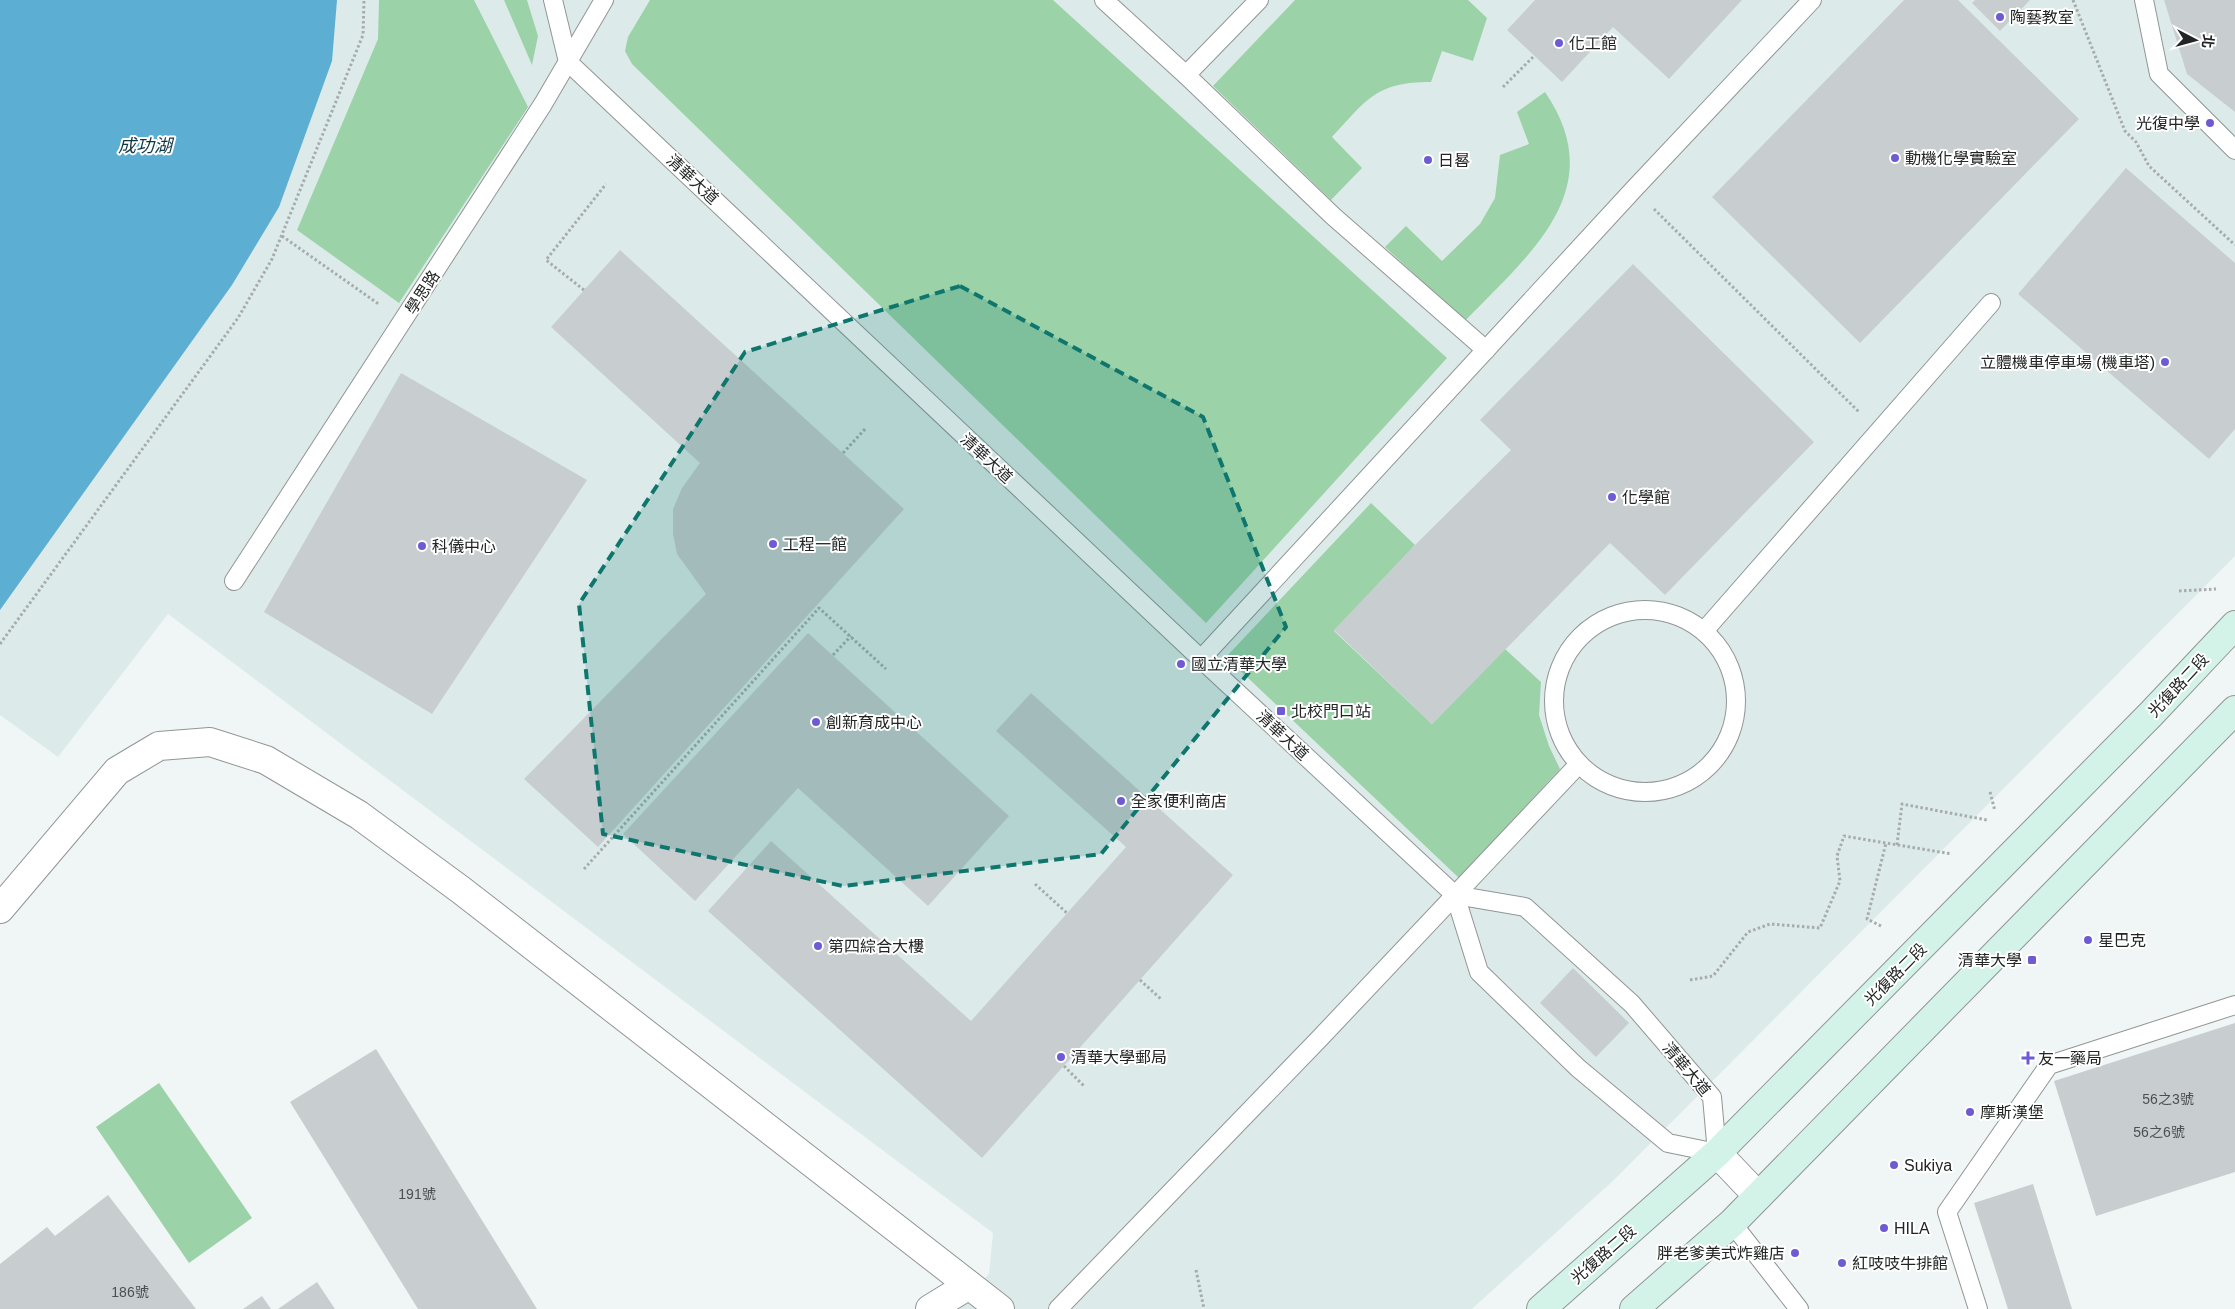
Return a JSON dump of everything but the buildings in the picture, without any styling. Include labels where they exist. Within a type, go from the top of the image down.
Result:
[{"type":"main road","name":"光復路二段","points":[[1541,1309],[1718,1153],[2151,714],[2235,625]]},
{"type":"main road","points":[[1634,1309],[1732,1223],[2235,710]]},
{"type":"street","points":[[0,909],[117,771],[158,746],[210,742],[266,760],[359,815],[462,890],[1000,1309]]},
{"type":"street","points":[[1718,1153],[1758,1196]]},
{"type":"street","points":[[930,1309],[969,1285]]},
{"type":"lane","points":[[553,0],[568,62]]},
{"type":"lane","name":"學思路","points":[[234,581],[568,62],[604,0]]},
{"type":"lane","points":[[1104,0],[1186,75],[1333,216],[1486,350]]},
{"type":"lane","points":[[1186,75],[1259,0]]},
{"type":"lane","points":[[1201,659],[1634,189],[1812,0]]},
{"type":"lane","points":[[2144,0],[2159,74],[2235,150]]},
{"type":"lane","name":"清華大道","points":[[568,62],[1201,659],[1455,894],[1525,906],[1632,1004],[1712,1098],[1718,1153]]},
{"type":"lane","points":[[1704,631],[1991,303]]},
{"type":"lane","points":[[1657,610],[1685,617],[1704,631],[1724,654],[1734,681],[1736,711],[1728,740],[1711,764],[1688,782],[1660,792],[1630,792],[1602,783],[1578,765],[1561,740],[1553,709],[1556,679],[1568,650],[1590,628],[1617,613],[1657,610]]},
{"type":"lane","points":[[1058,1309],[1313,1046],[1578,765]]},
{"type":"lane","points":[[1455,894],[1479,972],[1578,1068],[1668,1143],[1718,1153]]},
{"type":"lane","points":[[1978,1309],[1947,1212],[2049,1065],[2235,1005]]},
{"type":"lane","points":[[1732,1223],[1799,1309]]},
{"type":"path","points":[[0,644],[238,318],[272,259],[363,35],[364,0]]},
{"type":"path","points":[[2073,0],[2125,131],[2136,142],[2149,166],[2235,244]]},
{"type":"path","points":[[1503,87],[1534,56]]},
{"type":"path","points":[[584,290],[546,260],[606,184]]},
{"type":"path","points":[[1634,189],[1878,432]]},
{"type":"path","points":[[282,236],[403,321]]},
{"type":"path","points":[[843,453],[866,428]]},
{"type":"path","points":[[2179,591],[2216,590]]},
{"type":"path","points":[[584,869],[819,608],[886,669]]},
{"type":"path","points":[[833,656],[851,636]]},
{"type":"path","points":[[1990,792],[1995,811]]},
{"type":"path","points":[[1898,845],[1902,804],[1986,820]]},
{"type":"path","points":[[1690,980],[1712,976],[1748,932],[1770,924],[1820,928],[1840,881],[1837,856],[1844,836],[1952,854]]},
{"type":"path","points":[[1881,926],[1867,919],[1886,843]]},
{"type":"path","points":[[1035,884],[1066,913]]},
{"type":"path","points":[[1140,980],[1162,1000]]},
{"type":"path","points":[[1064,1066],[1085,1087]]},
{"type":"path","points":[[1196,1270],[1204,1309]]},
{"type":"highlighted area","points":[[960,286],[1203,417],[1286,627],[1101,854],[843,886],[603,834],[579,604],[745,352]]},
{"type":"shaded area","name":"國立清華大學","points":[[0,0],[2235,0],[2235,556],[1615,1179],[1472,1309],[950,1309],[989,1274],[993,1233],[168,614],[58,757],[0,715]]},
{"type":"green space","points":[[379,0],[474,0],[528,107],[399,303],[297,230],[378,39]]},
{"type":"green space","points":[[504,0],[527,0],[538,36],[532,65]]},
{"type":"green space","points":[[650,0],[1053,0],[1447,358],[1206,623],[632,64],[625,51],[628,37]]},
{"type":"green space","points":[[1295,0],[1468,0],[1487,18],[1473,61],[1442,51],[1431,82],[1397,85],[1384,90],[1364,103],[1332,137],[1362,168],[1331,200],[1213,86]]},
{"type":"green space","points":[[1545,92],[1563,127],[1570,160],[1566,190],[1554,218],[1536,245],[1514,271],[1465,321],[1385,247],[1406,226],[1442,261],[1480,224],[1495,198],[1500,155],[1529,144],[1517,112]]},
{"type":"green space","points":[[1371,503],[1415,545],[1334,631],[1432,724],[1505,649],[1541,682],[1539,715],[1549,746],[1560,769],[1459,878],[1226,657]]},
{"type":"green space","points":[[159,1083],[252,1218],[189,1263],[96,1127]]},
{"type":"water","name":"成功湖","points":[[0,0],[337,0],[332,61],[279,207],[232,285],[0,610]]},
{"type":"place","name":"陶藝教室","points":[[2000,17]]},
{"type":"place","name":"化工館","points":[[1559,43]]},
{"type":"place","name":"光復中學","points":[[2210,123]]},
{"type":"place","name":"動機化學實驗室","points":[[1895,158]]},
{"type":"place","name":"日晷","points":[[1428,160]]},
{"type":"place","name":"立體機車停車場 (機車塔)","points":[[2165,362]]},
{"type":"place","name":"化學館","points":[[1612,497]]},
{"type":"place","name":"工程一館","points":[[773,544]]},
{"type":"place","name":"科儀中心","points":[[422,546]]},
{"type":"place","name":"國立清華大學","points":[[1181,664]]},
{"type":"place","name":"北校門口站","points":[[1281,711]]},
{"type":"place","name":"創新育成中心","points":[[816,722]]},
{"type":"place","name":"全家便利商店","points":[[1121,801]]},
{"type":"place","name":"星巴克","points":[[2088,940]]},
{"type":"place","name":"第四綜合大樓","points":[[818,946]]},
{"type":"place","name":"清華大學","points":[[2032,960]]},
{"type":"place","name":"清華大學郵局","points":[[1061,1057]]},
{"type":"place","name":"友一藥局","points":[[2028,1058]]},
{"type":"place","name":"摩斯漢堡","points":[[1970,1112]]},
{"type":"place","name":"Sukiya","points":[[1894,1165]]},
{"type":"place","name":"HILA","points":[[1884,1228]]},
{"type":"place","name":"胖老爹美式炸雞店","points":[[1795,1253]]},
{"type":"place","name":"紅吱吱牛排館","points":[[1842,1263]]}]
